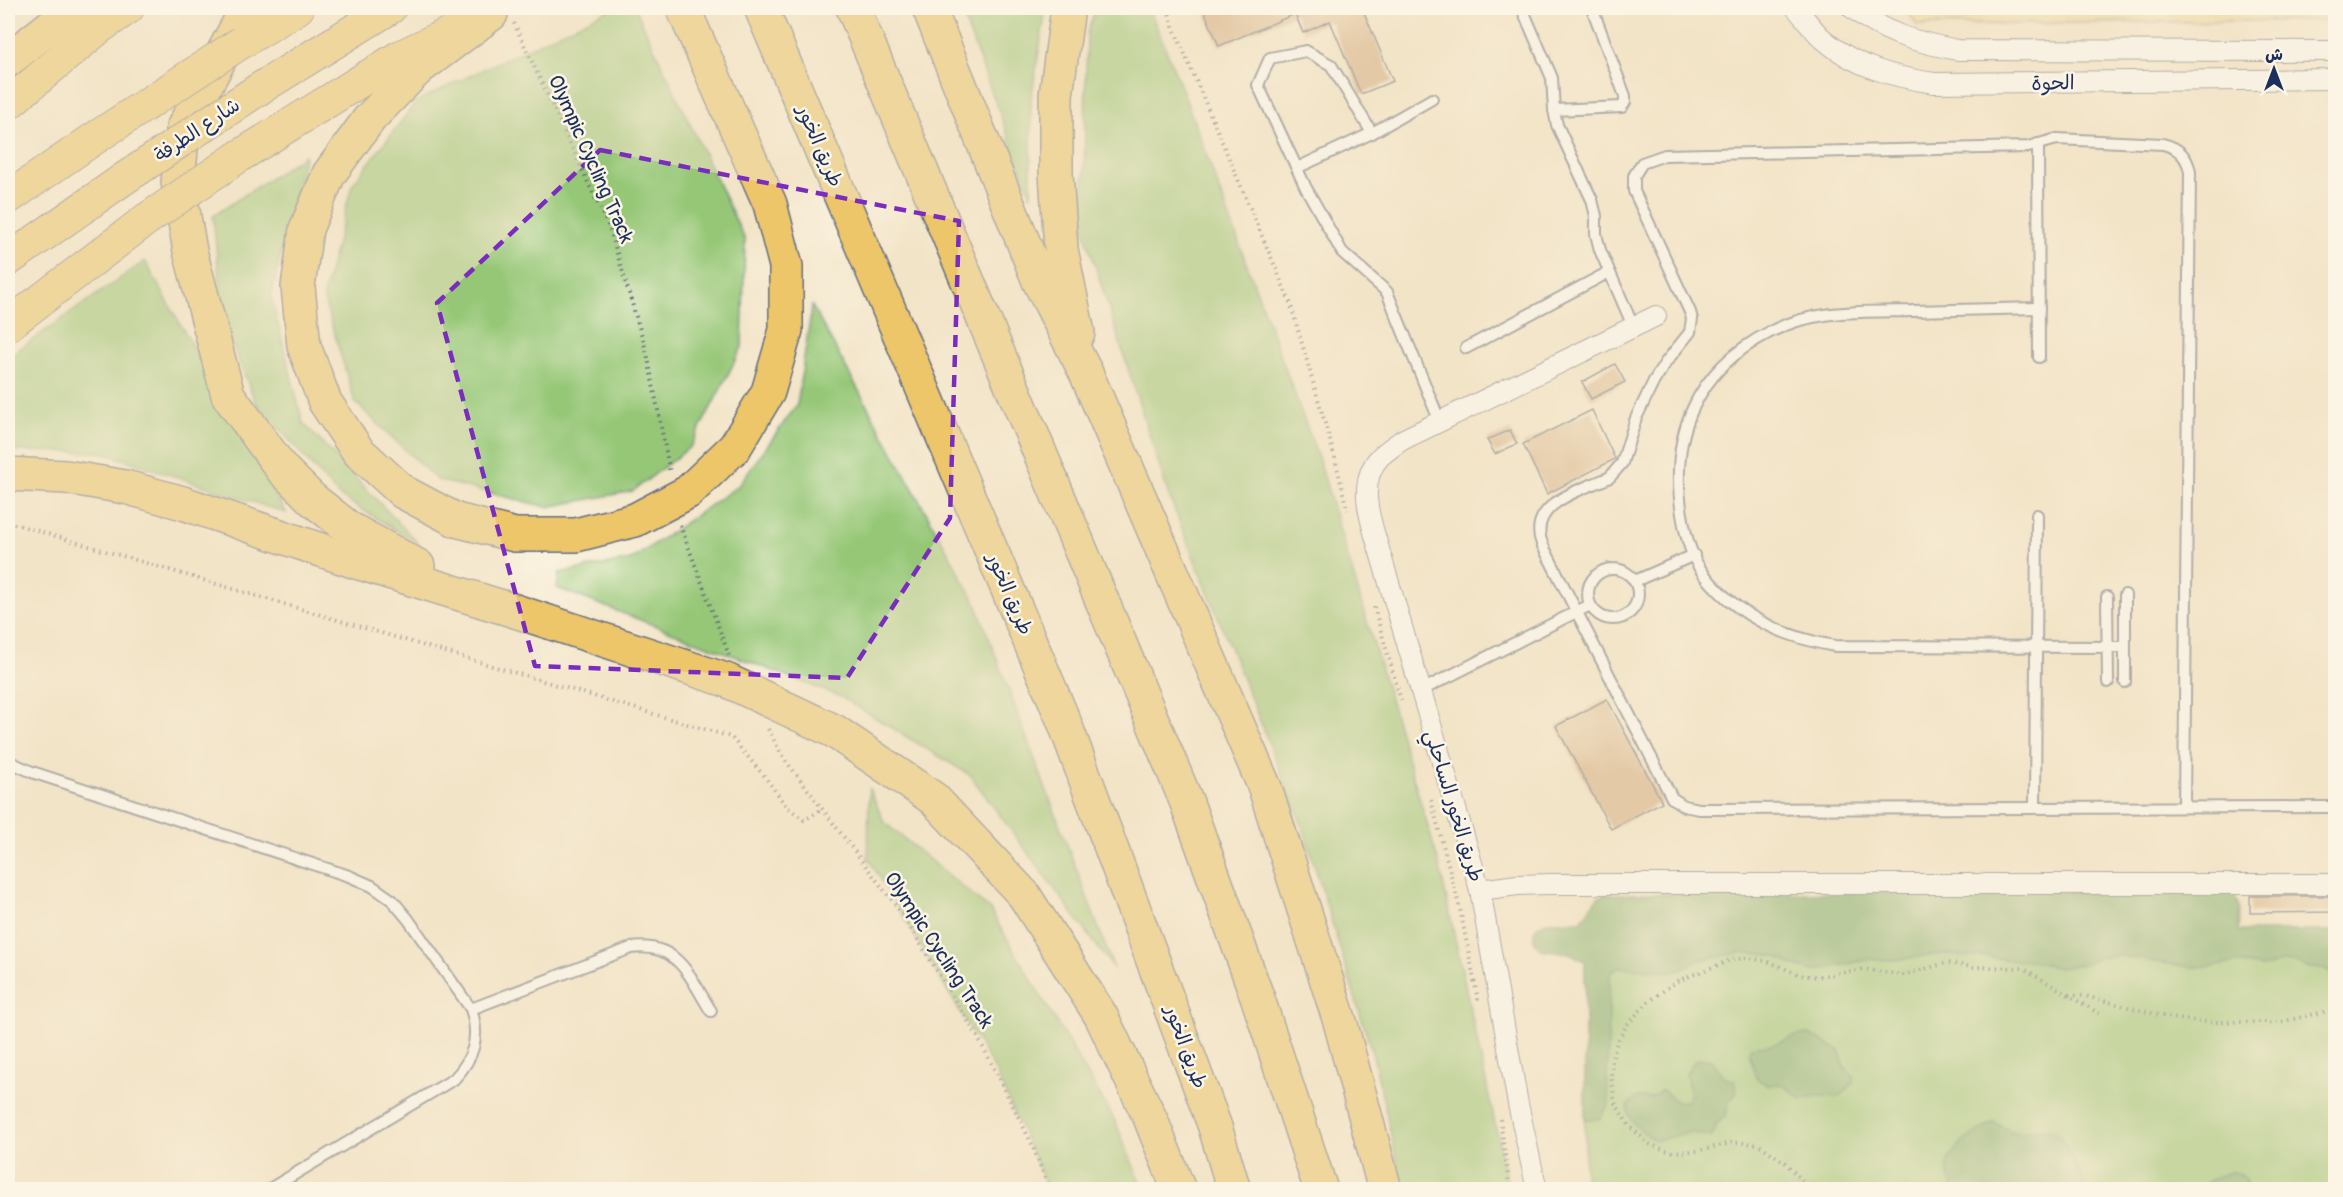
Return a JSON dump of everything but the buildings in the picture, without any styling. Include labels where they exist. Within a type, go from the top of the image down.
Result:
[{"type":"highway","points":[[8,60],[74,8]]},
{"type":"highway","points":[[247,8],[183,128],[178,182],[190,252],[228,395],[282,469],[312,499],[350,529],[417,566],[513,610]]},
{"type":"highway","points":[[503,14],[419,68],[370,118],[329,174],[306,228],[304,240],[298,287],[304,346],[325,402],[358,451],[403,492],[456,520],[515,535],[576,535],[634,520],[688,492],[735,447],[768,392],[786,330],[786,266],[770,204],[682,8]]},
{"type":"highway","name":"طريق الخور","points":[[761,8],[1065,724],[1215,1127],[1234,1190]]},
{"type":"highway","points":[[854,8],[1187,803],[1258,999],[1321,1190]]},
{"type":"highway","points":[[929,8],[1039,281],[1086,373],[1265,788],[1341,1025],[1385,1190]]},
{"type":"highway","points":[[1068,8],[1056,95],[1056,173],[1061,249],[1086,373]]},
{"type":"highway","points":[[8,474],[66,477],[125,487],[183,503],[350,560],[513,610],[726,680],[834,730],[934,799],[1024,895],[1101,1016],[1151,1120],[1179,1190]]},
{"type":"main road","points":[[8,104],[99,28],[128,8]]},
{"type":"main road","points":[[8,198],[95,138],[298,8]]},
{"type":"main road","name":"شارع الطرفة","points":[[8,260],[125,178],[259,89],[390,8]]},
{"type":"main road","points":[[8,325],[147,219],[238,157],[399,57],[503,14]]},
{"type":"street","name":"الحوة","points":[[1796,8],[1823,39],[1868,67],[1896,77],[1934,83],[2336,79]]},
{"type":"street","name":"الحوة","points":[[1852,8],[1870,23],[1887,31],[1918,43],[1957,50],[2336,51]]},
{"type":"street","name":"طريق الخور الساحلي","points":[[1537,1190],[1518,1104],[1479,890],[1368,513],[1367,491],[1370,472],[1380,458],[1402,440],[1656,316]]},
{"type":"street","points":[[1479,890],[1550,884],[2336,884]]},
{"type":"lane","points":[[1522,8],[1552,78],[1557,125],[1592,200],[1596,216],[1596,234],[1633,326]]},
{"type":"lane","points":[[1554,110],[1622,107],[1625,102],[1625,96],[1592,8]]},
{"type":"lane","points":[[1372,133],[1331,65],[1306,51],[1270,58],[1258,86],[1297,168],[1342,252],[1387,292],[1440,422]]},
{"type":"lane","points":[[1297,168],[1372,133],[1432,99]]},
{"type":"lane","points":[[2184,807],[2190,172],[2184,156],[2178,150],[2163,144],[2057,139],[2028,147],[1665,155],[1642,163],[1634,176],[1634,191],[1690,312],[1692,326],[1686,339],[1666,362],[1644,400],[1622,463],[1617,471],[1610,477],[1553,504],[1539,524],[1540,539],[1672,798],[1684,806],[1700,808],[2336,808]]},
{"type":"lane","points":[[2038,144],[2039,357]]},
{"type":"lane","points":[[1466,348],[1610,272]]},
{"type":"lane","points":[[2039,308],[1826,313],[1787,324],[1752,342],[1720,370],[1694,405],[1685,425],[1680,449],[1679,497],[1683,521],[1701,571],[1732,603],[1768,627],[1812,642],[1835,646],[2125,647]]},
{"type":"lane","points":[[2035,807],[2037,515]]},
{"type":"lane","points":[[1635,581],[1694,555]]},
{"type":"lane","points":[[1622,570],[1635,581],[1639,598],[1630,614],[1623,618],[1605,619],[1590,605],[1588,590],[1591,582],[1604,571],[1622,570]]},
{"type":"lane","points":[[2125,595],[2125,682]]},
{"type":"lane","points":[[2107,597],[2108,682]]},
{"type":"lane","points":[[1420,691],[1590,605]]},
{"type":"lane","points":[[8,761],[32,772],[349,876],[372,886],[392,900],[408,919],[471,1009],[476,1024],[476,1040],[465,1068],[454,1079],[268,1190]]},
{"type":"lane","points":[[471,1009],[641,946],[662,950],[680,961],[711,1011]]},
{"type":"path","points":[[1168,8],[1172,24],[1290,302],[1335,458],[1347,512]]},
{"type":"path","name":"Olympic Cycling Track","points":[[503,14],[610,230],[646,353],[670,477]]},
{"type":"path","points":[[678,517],[682,536],[734,665]]},
{"type":"path","points":[[8,522],[731,737],[786,806],[804,820],[821,810]]},
{"type":"path","points":[[1372,602],[1402,702]]},
{"type":"path","name":"Olympic Cycling Track","points":[[764,721],[783,757],[821,810],[900,911],[979,1039],[1031,1142],[1050,1190]]},
{"type":"path","points":[[1428,790],[1460,909],[1478,1000]]},
{"type":"path","points":[[1810,1190],[1786,1163],[1765,1146],[1735,1142],[1698,1151],[1670,1152],[1649,1144],[1629,1126],[1615,1103],[1611,1075],[1612,1060],[1617,1042],[1626,1026],[1635,1014],[1664,989],[1719,963],[1745,958],[1767,961],[1800,975],[1817,976],[1863,969],[1904,975],[1947,963],[1979,967],[2011,966],[2031,972],[2103,1016]]},
{"type":"path","points":[[2068,995],[2085,996],[2171,1018],[2207,1023],[2281,1022],[2336,1009]]},
{"type":"path","points":[[1499,1113],[1510,1190]]},
{"type":"highlighted area","points":[[600,150],[959,221],[950,518],[847,678],[535,666],[437,303]]},
{"type":"green space","points":[[612,8],[635,8],[745,240],[742,347],[691,446],[633,491],[547,507],[437,480],[355,402],[323,296],[352,185],[417,101]]},
{"type":"green space","points":[[960,8],[1046,8],[1031,100],[1031,196]]},
{"type":"green space","points":[[1096,8],[1149,8],[1182,89],[1319,460],[1439,864],[1509,1189],[1403,1189],[1374,1059],[1302,825],[1169,496],[1083,228],[1087,33]]},
{"type":"green space","points":[[305,155],[271,297],[303,423],[420,545],[338,495],[256,403],[224,324],[213,216]]},
{"type":"green space","points":[[145,261],[286,513],[101,452],[8,451],[8,357]]},
{"type":"green space","points":[[812,306],[975,601],[1114,969],[970,775],[841,697],[557,588],[559,573],[631,560],[738,486],[797,405]]},
{"type":"green space","points":[[869,788],[884,822],[990,910],[1115,1121],[1143,1189],[1048,1189],[995,1070],[868,858]]},
{"type":"green space","points":[[2230,891],[2238,904],[2238,931],[2335,931],[2335,983],[2330,973],[2323,968],[2306,968],[2296,963],[2281,962],[2262,967],[2236,963],[2189,967],[2121,956],[2100,957],[2083,964],[2058,968],[2029,960],[2015,961],[1984,956],[1943,954],[1893,960],[1871,959],[1813,971],[1790,964],[1776,956],[1743,952],[1701,960],[1673,972],[1619,967],[1610,974],[1607,1075],[1609,1105],[1599,1119],[1585,1119],[1585,961],[1569,953],[1540,949],[1534,938],[1537,926],[1549,921],[1581,921],[1598,897],[1606,894]]},
{"type":"green space","points":[[1594,930],[2335,931],[2335,1189],[1585,1190],[1585,961]]},
{"type":"green space","points":[[1809,1034],[1840,1051],[1844,1066],[1854,1076],[1854,1082],[1840,1097],[1815,1096],[1802,1099],[1781,1084],[1768,1085],[1757,1078],[1749,1053],[1751,1047],[1771,1045],[1798,1035]]},
{"type":"green space","points":[[1699,1059],[1712,1060],[1723,1076],[1734,1081],[1737,1093],[1728,1103],[1726,1116],[1716,1124],[1712,1137],[1689,1132],[1655,1141],[1632,1121],[1628,1105],[1638,1097],[1651,1098],[1662,1090],[1677,1102],[1687,1101],[1690,1093],[1686,1073]]},
{"type":"green space","points":[[1994,1122],[2018,1133],[2041,1129],[2054,1132],[2067,1147],[2082,1177],[2085,1189],[1952,1189],[1948,1167],[1952,1154],[1968,1138]]},
{"type":"green space","points":[[2231,1172],[2241,1174],[2247,1181],[2245,1188],[2200,1189],[2214,1178]]},
{"type":"sand","points":[[1905,8],[2335,8],[2336,20],[1917,25]]}]
